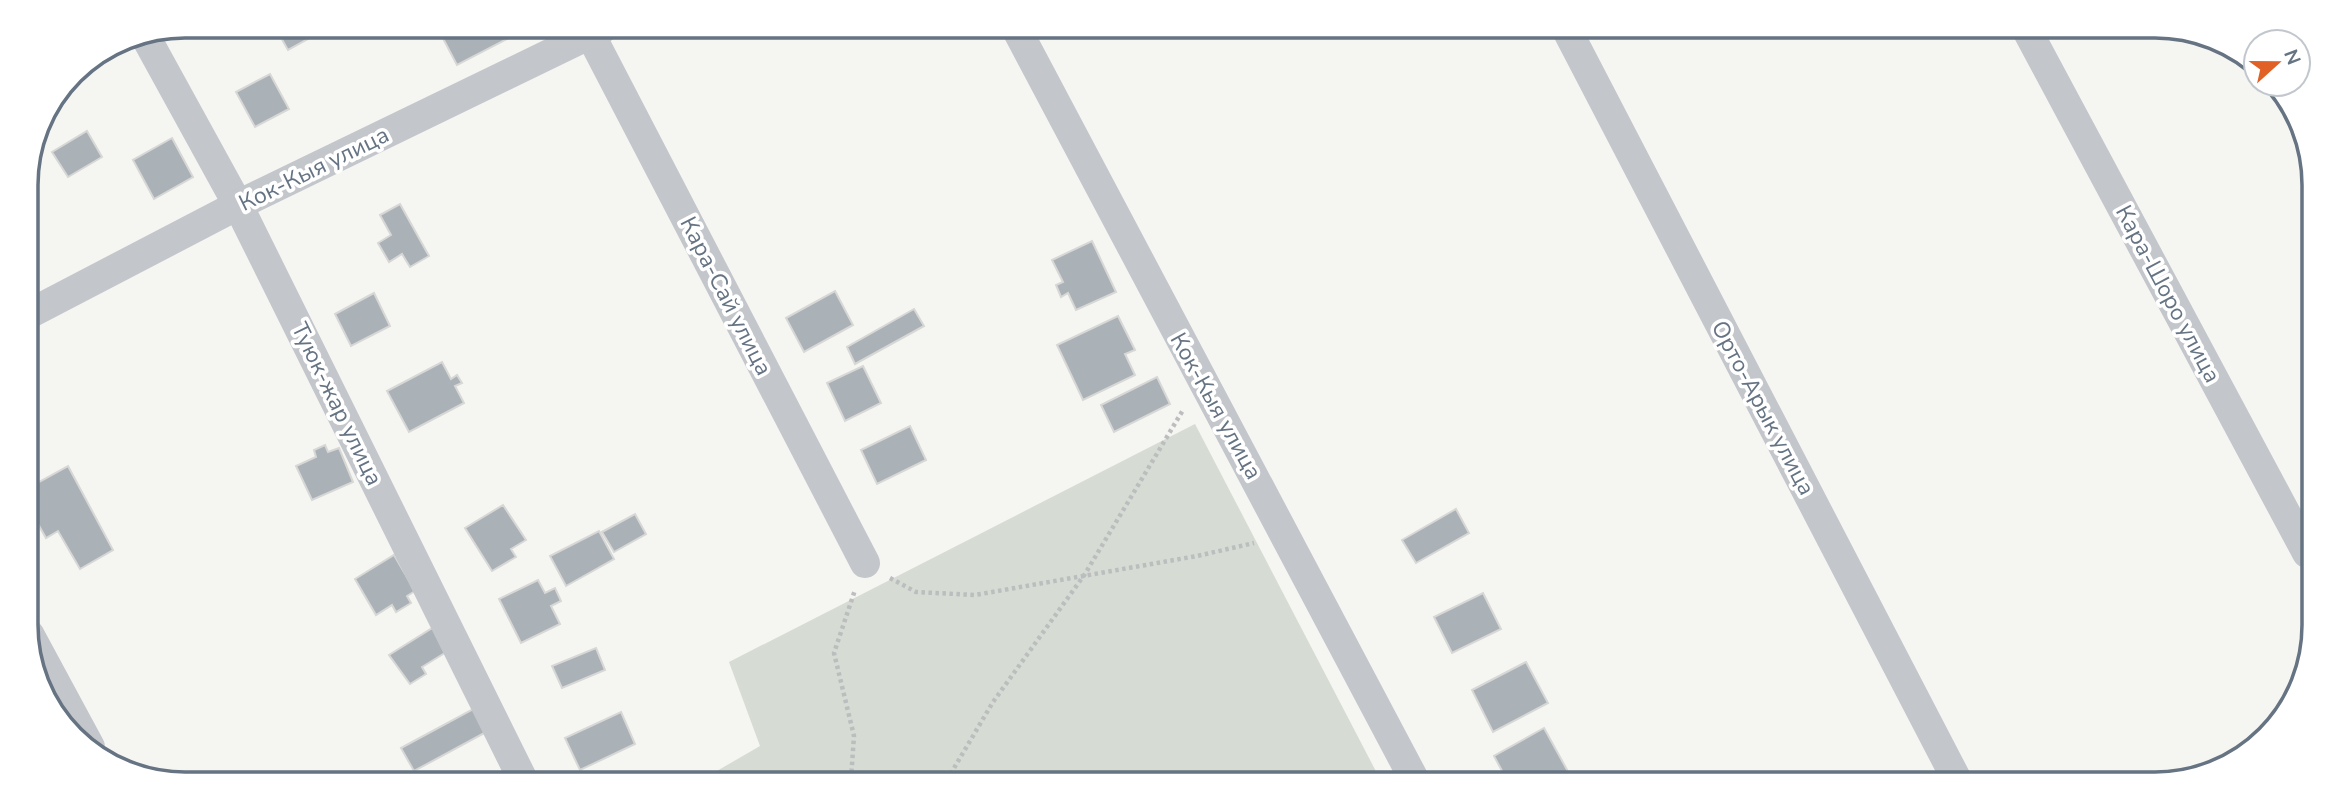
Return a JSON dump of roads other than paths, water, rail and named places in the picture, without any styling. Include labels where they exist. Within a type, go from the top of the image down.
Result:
[{"type":"street","name":"Орто-Арык улица","points":[[1571,38],[1953,772]]},
{"type":"street","name":"Кара-Шоро улица","points":[[2031,38],[2302,544]]},
{"type":"street","name":"Кок-Кыя улица","points":[[39,309],[238,205],[576,39]]},
{"type":"street","name":"Кара-Сай улица","points":[[598,39],[865,563]]},
{"type":"street","name":"Кок-Кыя улица","points":[[1022,39],[1411,772]]},
{"type":"street","name":"Туюк-жар улица","points":[[149,43],[238,205],[519,772]]},
{"type":"street","points":[[42,658],[80,729]]}]
